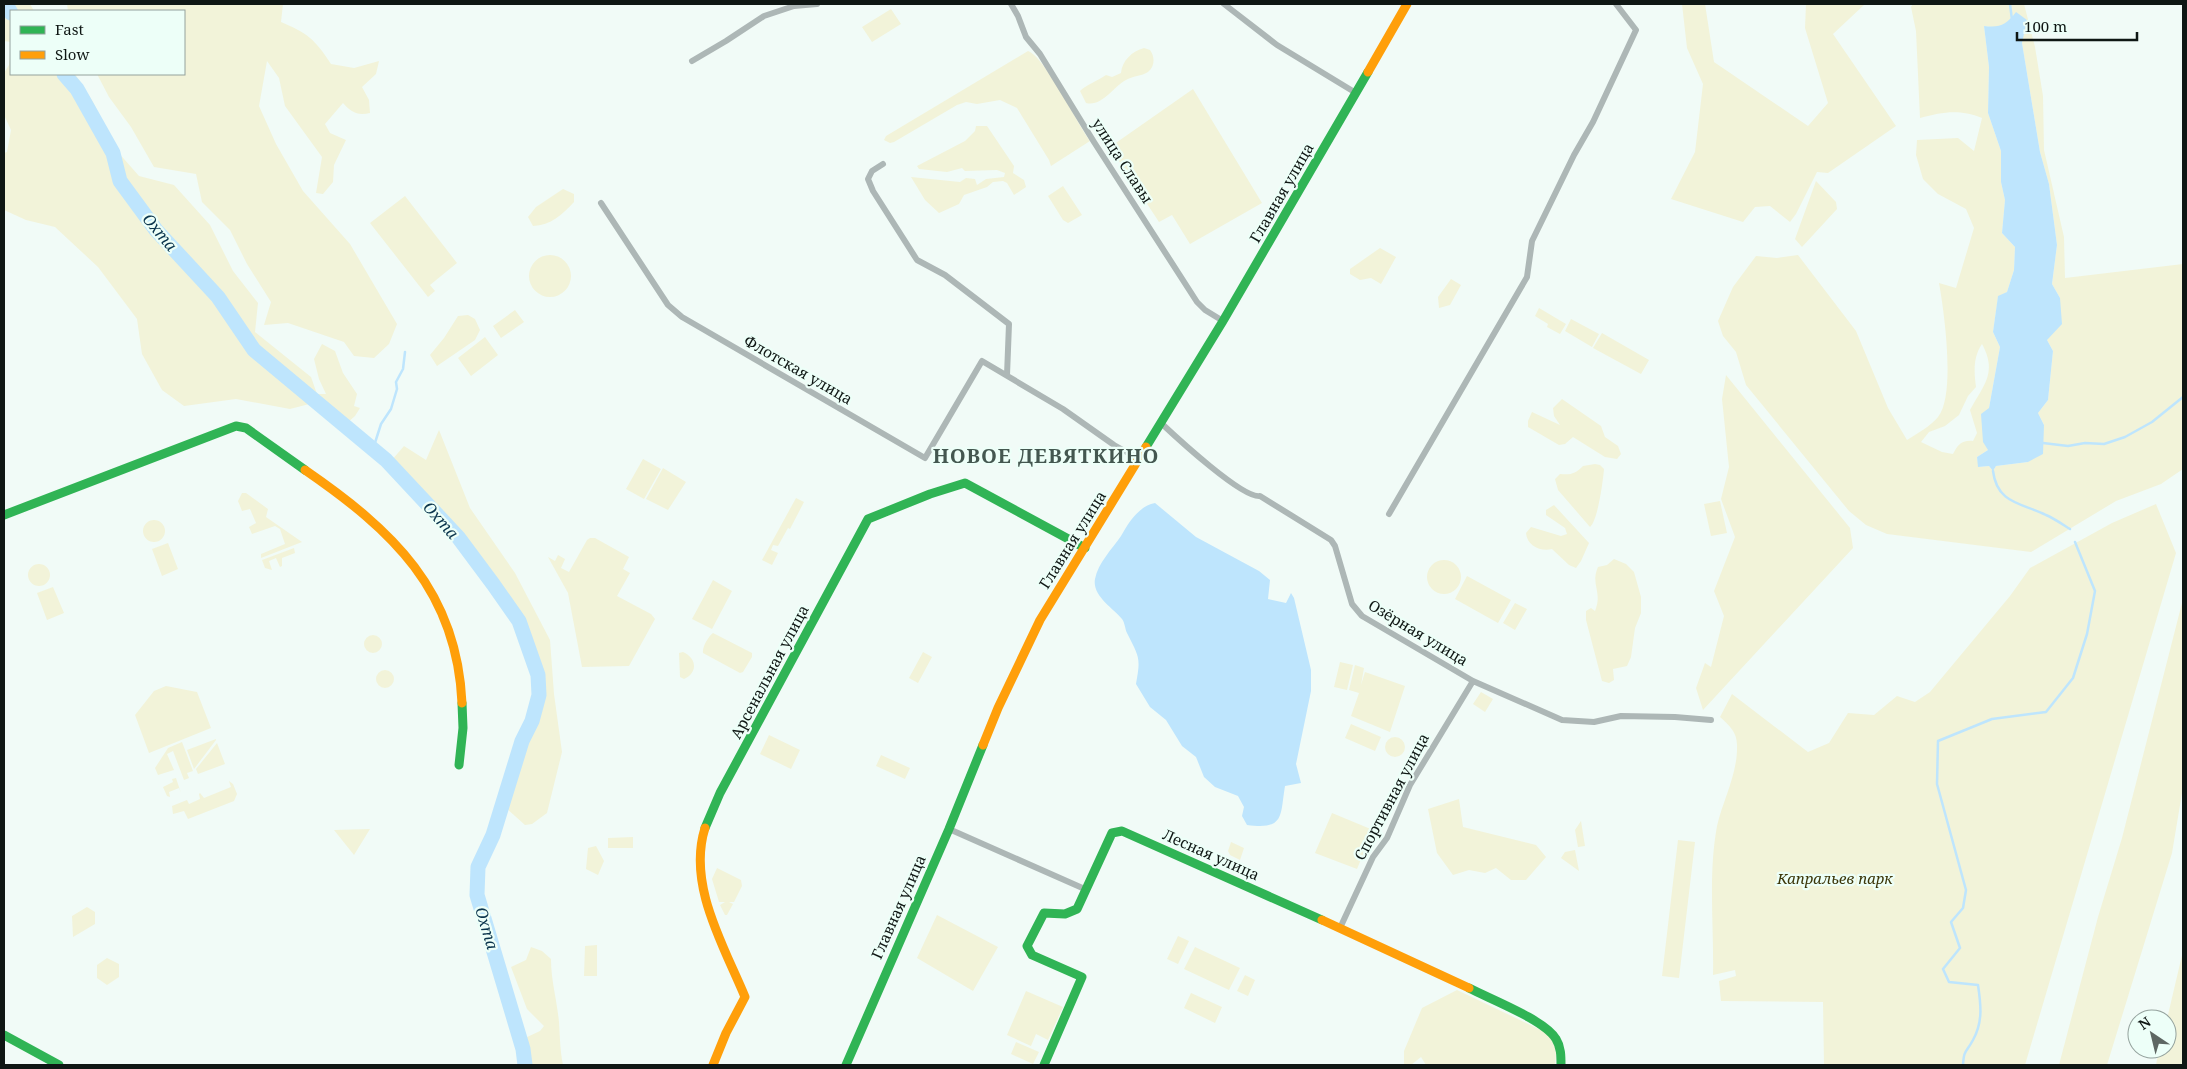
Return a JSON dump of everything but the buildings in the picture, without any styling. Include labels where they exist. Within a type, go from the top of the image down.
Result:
[{"type":"street","points":[[692,61],[764,16],[794,6],[817,4]]},
{"type":"street","name":"улица Славы","points":[[1011,4],[1026,37],[1040,54],[1092,139],[1197,302],[1204,310],[1223,321]]},
{"type":"street","points":[[1224,4],[1277,44],[1356,93]]},
{"type":"street","name":"Главная улица","points":[[846,1065],[949,828],[1011,678],[1040,620],[1223,321],[1407,4]]},
{"type":"street","points":[[1389,514],[1527,277],[1532,242],[1574,155],[1593,122],[1636,30],[1616,4]]},
{"type":"street","points":[[883,164],[872,171],[868,179],[914,257],[924,265],[946,276],[1009,324],[1007,375],[1139,459]]},
{"type":"street","name":"Флотская улица","points":[[600,203],[668,305],[682,317],[925,458],[982,361],[1007,375]]},
{"type":"street","name":"Озёрная улица","points":[[1161,423],[1219,473],[1247,494],[1255,497],[1260,496],[1331,540],[1335,546],[1352,604],[1362,616],[1473,680],[1554,717],[1570,721],[1594,722],[1621,716],[1711,720]]},
{"type":"street","points":[[4,515],[236,426],[246,428],[381,528],[411,560],[420,574],[437,602],[454,644],[461,680],[463,716],[459,765]]},
{"type":"street","name":"Арсенальная улица","points":[[713,1065],[726,1033],[745,997],[702,889],[699,856],[707,821],[720,793],[868,519],[939,490],[965,483],[1085,548]]},
{"type":"street","name":"Спортивная улица","points":[[1340,928],[1373,857],[1387,838],[1410,785],[1473,680]]},
{"type":"street","points":[[949,828],[1087,890]]},
{"type":"street","name":"Лесная улица","points":[[1044,1065],[1082,977],[1032,955],[1027,946],[1044,914],[1070,914],[1081,903],[1112,833],[1122,831],[1420,964],[1546,1028],[1560,1042],[1561,1065]]},
{"type":"street","points":[[4,1035],[60,1065]]},
{"type":"green space","points":[[4,4],[30,4],[33,10],[10,10],[10,42],[4,41]]},
{"type":"green space","points":[[67,4],[283,4],[281,22],[310,38],[331,64],[354,68],[379,61],[376,74],[362,87],[369,100],[370,113],[361,114],[355,112],[343,103],[325,124],[330,133],[346,140],[334,165],[333,182],[323,194],[316,193],[322,157],[285,106],[279,78],[267,61],[259,106],[276,144],[303,191],[350,244],[397,324],[389,344],[374,358],[354,356],[344,342],[288,323],[264,325],[271,302],[247,264],[230,230],[202,202],[196,174],[154,167],[131,127],[109,97],[98,75],[185,75],[185,10],[68,10]]},
{"type":"green space","points":[[1682,4],[1705,4],[1714,62],[1808,126],[1828,103],[1805,28],[1806,4],[1865,4],[1833,34],[1896,126],[1828,173],[1817,172],[1790,222],[1770,206],[1755,207],[1743,222],[1671,199],[1695,152],[1703,84],[1687,48]]},
{"type":"green space","points":[[1913,4],[2024,4],[2035,47],[2043,96],[2044,150],[2064,237],[2065,278],[2183,264],[2183,469],[2161,484],[2116,501],[2031,552],[1887,534],[1866,525],[1849,511],[1746,385],[1736,352],[1723,336],[1718,321],[1733,287],[1756,256],[1777,258],[1798,255],[1856,331],[1888,408],[1907,440],[1938,417],[1943,406],[1948,372],[1946,331],[1939,283],[1956,288],[1974,228],[1966,209],[1938,194],[1923,179],[1916,155],[1917,140],[1958,138],[1974,151],[1982,118],[1966,113],[1951,112],[1920,118],[1916,31],[1911,7]],"holes":[[[2026,20],[2022,43],[2040,152],[2049,184],[2057,245],[2052,284],[2060,298],[2047,340],[2053,351],[2048,400],[2038,413],[2044,425],[2028,462],[1996,466],[1993,471],[1989,466],[1979,467],[1977,457],[1988,450],[1989,408],[2000,347],[1993,332],[1998,297],[2007,292],[2014,270],[2015,247],[2002,233],[2005,200],[2001,182],[2001,151],[1988,113],[1989,67],[1984,26],[1999,28],[2008,22]],[[1982,344],[1987,354],[1989,371],[1984,386],[1970,410],[1977,433],[1973,441],[1966,441],[1960,444],[1953,454],[1942,452],[1921,442],[1929,432],[1945,426],[1959,415],[1968,396],[1976,387],[1976,359]]]},
{"type":"green space","points":[[891,9],[901,24],[872,42],[862,27]]},
{"type":"green space","points":[[1144,48],[1150,50],[1153,58],[1152,67],[1148,72],[1126,80],[1097,102],[1086,103],[1080,91],[1106,75],[1112,77],[1121,73],[1123,64],[1128,57],[1135,51]]},
{"type":"green space","points":[[1028,51],[1035,56],[1052,77],[1090,141],[1051,166],[1017,108],[1000,100],[977,104],[966,102],[957,105],[894,142],[890,143],[884,140],[886,136]]},
{"type":"green space","points":[[10,56],[10,75],[76,75],[93,102],[117,151],[139,176],[174,185],[210,225],[233,271],[258,303],[255,332],[311,377],[317,394],[326,394],[319,379],[314,359],[322,344],[335,351],[343,373],[357,394],[354,406],[360,408],[355,416],[347,423],[317,402],[290,409],[236,399],[184,406],[162,390],[142,354],[137,319],[98,267],[55,227],[26,220],[4,210],[4,153],[7,152],[11,130],[4,115],[4,73],[9,65]]},
{"type":"green space","points":[[1193,89],[1262,203],[1190,244],[1172,215],[1159,222],[1136,187],[1137,180],[1128,175],[1110,147]]},
{"type":"green space","points":[[976,126],[987,126],[1014,166],[1013,173],[1024,180],[1026,187],[1014,195],[1007,183],[1003,181],[993,182],[987,187],[964,195],[959,204],[939,213],[925,200],[911,177],[960,182],[966,178],[975,179],[977,185],[986,179],[1004,177],[1005,173],[997,170],[965,171],[962,168],[947,172],[919,169],[917,166],[965,141],[975,131]]},
{"type":"green space","points":[[1816,181],[1836,202],[1837,209],[1802,247],[1795,239]]},
{"type":"green space","points":[[1063,186],[1082,215],[1068,223],[1063,220],[1048,196]]},
{"type":"green space","points":[[563,189],[574,194],[574,202],[556,218],[545,224],[533,226],[528,217],[536,207]]},
{"type":"green space","points":[[405,196],[457,263],[430,285],[435,291],[428,297],[370,223]]},
{"type":"green space","points":[[1380,248],[1396,257],[1381,284],[1371,278],[1360,280],[1350,274],[1350,269]]},
{"type":"green space","points":[[554,255],[562,258],[568,264],[571,276],[568,288],[562,294],[546,297],[538,294],[532,288],[529,272],[532,264],[538,258]]},
{"type":"green space","points":[[1451,279],[1461,285],[1450,305],[1439,308],[1438,297]]},
{"type":"green space","points":[[1539,308],[1566,324],[1560,334],[1547,327],[1548,324],[1535,316]]},
{"type":"green space","points":[[515,310],[524,322],[501,338],[493,326]]},
{"type":"green space","points":[[468,315],[475,319],[480,330],[475,340],[437,366],[430,355],[458,316]]},
{"type":"green space","points":[[1571,319],[1599,334],[1592,347],[1565,331]]},
{"type":"green space","points":[[1602,333],[1649,360],[1641,374],[1593,348]]},
{"type":"green space","points":[[485,337],[498,355],[471,376],[458,358]]},
{"type":"green space","points":[[1726,375],[1850,528],[1853,548],[1703,710],[1696,688],[1705,663],[1711,667],[1724,616],[1714,591],[1735,537],[1721,499],[1729,467],[1722,399]]},
{"type":"green space","points":[[1562,399],[1601,426],[1605,437],[1618,446],[1621,454],[1617,459],[1605,457],[1573,437],[1565,444],[1559,445],[1528,427],[1528,421],[1532,412],[1560,425],[1554,416],[1553,408]]},
{"type":"green space","points":[[439,430],[470,508],[515,573],[550,640],[554,694],[562,752],[547,813],[532,824],[525,825],[506,808],[520,759],[541,703],[540,676],[522,620],[449,523],[391,461],[404,446],[426,460]]},
{"type":"green space","points":[[643,459],[661,469],[644,499],[626,489]]},
{"type":"green space","points":[[1600,465],[1604,469],[1598,509],[1590,527],[1558,490],[1555,479],[1560,474],[1573,473],[1583,466]]},
{"type":"green space","points":[[663,468],[686,482],[668,510],[646,499]]},
{"type":"green space","points":[[242,493],[246,493],[268,509],[266,517],[302,542],[261,558],[261,554],[285,544],[280,529],[275,526],[252,534],[249,527],[256,523],[250,509],[242,511],[238,501]]},
{"type":"green space","points":[[796,498],[804,502],[790,529],[788,528],[778,546],[773,545],[771,550],[778,553],[772,565],[762,560]]},
{"type":"green space","points":[[1720,501],[1727,533],[1711,536],[1704,504]]},
{"type":"green space","name":"Капральев парк","points":[[2156,504],[2176,553],[2025,1065],[1824,1065],[1823,1002],[1721,1001],[1719,981],[1736,976],[1735,970],[1713,975],[1712,882],[1714,844],[1717,826],[1733,776],[1737,755],[1737,740],[1734,733],[1720,717],[1732,694],[1808,752],[1829,743],[1848,713],[1874,715],[1897,696],[1915,702],[1930,692],[2010,596],[2030,568],[2112,523]]},
{"type":"green space","points":[[1554,505],[1589,543],[1576,568],[1569,565],[1552,549],[1539,549],[1532,545],[1527,538],[1526,533],[1531,527],[1561,536],[1567,534],[1565,528],[1546,515],[1546,510]]},
{"type":"green space","points":[[154,520],[164,527],[165,531],[158,541],[154,542],[144,535],[143,531],[150,521]]},
{"type":"green space","points":[[595,538],[629,557],[623,569],[630,573],[617,596],[651,614],[655,619],[629,666],[582,667],[568,593],[548,557],[555,561],[558,555],[565,559],[561,568],[569,572],[587,540]]},
{"type":"green space","points":[[168,543],[178,569],[162,576],[152,549]]},
{"type":"green space","points":[[294,548],[295,553],[282,558],[282,566],[280,567],[276,558],[269,561],[272,570],[265,568],[262,560]]},
{"type":"green space","points":[[1614,559],[1626,564],[1634,572],[1641,597],[1641,613],[1635,628],[1631,657],[1627,666],[1613,669],[1614,680],[1609,683],[1602,681],[1586,620],[1586,611],[1591,608],[1595,611],[1597,604],[1595,579],[1598,567],[1607,565]]},
{"type":"green space","points":[[1444,560],[1451,561],[1456,565],[1460,570],[1460,584],[1456,589],[1451,593],[1444,594],[1437,593],[1432,589],[1428,584],[1427,577],[1428,570],[1432,565],[1437,561]]},
{"type":"green space","points":[[39,564],[47,567],[50,575],[47,583],[39,586],[31,583],[28,575],[31,567]]},
{"type":"green space","points":[[1467,576],[1511,600],[1498,623],[1455,599]]},
{"type":"green space","points":[[713,580],[732,591],[712,629],[692,619]]},
{"type":"green space","points":[[53,587],[64,613],[47,620],[37,593]]},
{"type":"green space","points":[[2183,599],[2183,787],[2172,853],[2107,1065],[2059,1065],[2098,917],[2122,838]]},
{"type":"green space","points":[[1515,603],[1527,609],[1515,630],[1503,623]]},
{"type":"green space","points":[[713,633],[752,653],[752,657],[743,672],[740,673],[703,653],[706,642]]},
{"type":"green space","points":[[373,635],[379,638],[382,644],[379,650],[373,653],[367,650],[364,644],[367,638]]},
{"type":"green space","points":[[683,652],[691,658],[694,666],[692,673],[684,679],[680,677],[679,653]]},
{"type":"green space","points":[[923,652],[932,657],[918,683],[909,678]]},
{"type":"green space","points":[[1340,662],[1353,665],[1347,690],[1334,687]]},
{"type":"green space","points":[[1355,665],[1364,668],[1361,685],[1365,672],[1405,686],[1390,732],[1351,716],[1359,693],[1349,690]]},
{"type":"green space","points":[[385,670],[391,673],[394,679],[391,685],[385,688],[379,685],[376,679],[379,673]]},
{"type":"green space","points":[[166,686],[197,692],[211,728],[149,753],[135,715],[154,691]]},
{"type":"green space","points":[[1481,692],[1493,699],[1485,712],[1473,704]]},
{"type":"green space","points":[[1351,724],[1381,737],[1375,751],[1345,738]]},
{"type":"green space","points":[[769,735],[800,750],[791,769],[760,754]]},
{"type":"green space","points":[[1395,737],[1402,740],[1405,747],[1402,754],[1395,757],[1388,754],[1385,747],[1388,740]]},
{"type":"green space","points":[[216,740],[194,769],[187,750]]},
{"type":"green space","points":[[182,742],[193,771],[187,773],[189,778],[184,780],[173,751],[167,754],[174,770],[158,775],[155,768],[168,748]]},
{"type":"green space","points":[[217,743],[225,764],[198,774],[196,769]]},
{"type":"green space","points":[[881,755],[910,768],[905,779],[876,766]]},
{"type":"green space","points":[[176,778],[181,793],[179,788],[169,792],[170,797],[167,796],[163,787],[173,782],[172,779]]},
{"type":"green space","points":[[229,781],[233,784],[237,794],[234,801],[188,819],[184,811],[173,814],[172,806],[187,800],[189,804],[200,799],[200,793],[204,798],[231,787]]},
{"type":"green space","points":[[1459,799],[1463,827],[1536,845],[1546,857],[1526,880],[1511,880],[1496,868],[1485,873],[1469,870],[1453,875],[1437,853],[1428,809]]},
{"type":"green space","points":[[1332,813],[1373,830],[1357,869],[1315,853]]},
{"type":"green space","points":[[1581,821],[1585,846],[1578,847],[1575,830]]},
{"type":"green space","points":[[370,829],[354,855],[334,830]]},
{"type":"green space","points":[[633,837],[633,848],[608,848],[608,838]]},
{"type":"green space","points":[[1678,840],[1695,842],[1679,978],[1662,976]]},
{"type":"green space","points":[[1231,842],[1244,848],[1240,860],[1230,855],[1228,851]]},
{"type":"green space","points":[[596,846],[604,861],[598,875],[586,869],[588,848]]},
{"type":"green space","points":[[1575,850],[1579,871],[1561,858],[1565,852]]},
{"type":"green space","points":[[717,868],[741,880],[742,886],[734,902],[729,902],[733,904],[727,915],[725,915],[720,905],[725,902],[719,902],[712,879]]},
{"type":"green space","points":[[87,907],[95,912],[95,924],[73,937],[72,916]]},
{"type":"green space","points":[[937,915],[998,947],[973,991],[917,958]]},
{"type":"green space","points":[[1178,936],[1189,941],[1178,964],[1167,959]]},
{"type":"green space","points":[[597,945],[597,976],[584,976],[585,946]]},
{"type":"green space","points":[[531,947],[542,951],[551,959],[563,1065],[531,1065],[525,1038],[540,1031],[544,1026],[527,1009],[511,967],[526,960]]},
{"type":"green space","points":[[1195,947],[1240,968],[1229,990],[1184,969]]},
{"type":"green space","points":[[2183,951],[2183,1065],[2156,1065],[2157,1059],[2177,1059],[2177,1009],[2169,1009]]},
{"type":"green space","points":[[107,958],[119,964],[119,977],[107,985],[97,978],[97,965]]},
{"type":"green space","points":[[1245,975],[1255,980],[1248,996],[1237,991]]},
{"type":"green space","points":[[1457,990],[1545,1032],[1555,1047],[1555,1065],[1426,1065],[1421,1057],[1411,1065],[1404,1065],[1404,1051],[1422,1008]]},
{"type":"green space","points":[[1026,991],[1063,1007],[1048,1040],[1036,1034],[1031,1046],[1007,1035]]},
{"type":"green space","points":[[1191,993],[1222,1007],[1215,1023],[1184,1008]]},
{"type":"green space","points":[[1016,1042],[1039,1052],[1033,1064],[1011,1054]]},
{"type":"water","points":[[2016,12],[2027,20],[2022,43],[2040,152],[2049,184],[2057,245],[2052,284],[2060,298],[2062,324],[2047,340],[2053,351],[2048,400],[2038,413],[2044,425],[2043,454],[2028,462],[1996,466],[1993,471],[1989,466],[1978,467],[1977,457],[1988,450],[1983,442],[1981,414],[1989,408],[2000,347],[1993,332],[1998,296],[2007,292],[2014,270],[2015,247],[2002,233],[2005,200],[2001,182],[2001,151],[1988,113],[1989,67],[1984,26],[2002,25]]},
{"type":"water","points":[[1155,503],[1196,537],[1259,571],[1270,580],[1268,599],[1286,603],[1291,593],[1294,598],[1311,670],[1311,691],[1296,764],[1301,783],[1285,786],[1281,813],[1274,823],[1259,826],[1247,825],[1242,816],[1244,807],[1238,796],[1215,787],[1204,777],[1196,757],[1182,746],[1166,720],[1150,707],[1136,684],[1138,657],[1123,621],[1097,591],[1095,579],[1099,567],[1106,556],[1135,515],[1144,507]]},
{"type":"waterway","name":"Охта","points":[[6,4],[10,11]]},
{"type":"waterway","points":[[2010,4],[2012,20]]},
{"type":"waterway","name":"Охта","points":[[65,75],[77,89],[113,153],[120,181],[156,230],[218,297],[254,350],[386,460],[458,537],[519,621],[538,675],[539,695],[532,721],[522,741],[493,835],[478,867],[477,895],[523,1049],[525,1065]]},
{"type":"waterway","points":[[373,449],[381,424],[391,409],[397,389],[396,382],[403,369],[405,352]]},
{"type":"waterway","points":[[2043,443],[2068,446],[2085,443],[2104,444],[2125,437],[2152,422],[2183,397]]},
{"type":"waterway","points":[[1993,471],[1995,482],[2005,496],[2070,529]]},
{"type":"waterway","points":[[1963,1065],[1965,1053],[1978,1027],[1980,1000],[1978,985],[1949,982],[1943,969],[1960,948],[1951,922],[1963,908],[1966,890],[1937,784],[1938,741],[1992,719],[2046,712],[2073,678],[2087,634],[2095,591],[2075,542]]},
{"type":"traffic: fast","points":[[1146,447],[1223,321],[1368,72]]},
{"type":"traffic: fast","points":[[4,515],[236,426],[246,428],[305,470]]},
{"type":"traffic: fast","points":[[705,828],[720,793],[868,519],[930,494],[965,483],[1085,548]]},
{"type":"traffic: fast","points":[[459,765],[463,728],[462,703]]},
{"type":"traffic: fast","points":[[846,1065],[949,829],[983,745]]},
{"type":"traffic: fast","points":[[1044,1065],[1082,977],[1032,955],[1027,946],[1044,913],[1065,914],[1077,909],[1112,833],[1122,831],[1322,920]]},
{"type":"traffic: fast","points":[[1469,988],[1529,1017],[1550,1032],[1559,1045],[1561,1065]]},
{"type":"traffic: fast","points":[[4,1035],[59,1065]]},
{"type":"traffic: slow","points":[[1368,72],[1407,4]]},
{"type":"traffic: slow","points":[[983,745],[998,708],[1040,620],[1146,447]]},
{"type":"traffic: slow","points":[[305,470],[366,516],[392,540],[414,567],[433,595],[448,627],[457,663],[462,703]]},
{"type":"traffic: slow","points":[[705,828],[701,850],[704,893],[718,936],[745,997],[726,1033],[713,1065]]},
{"type":"traffic: slow","points":[[1322,920],[1469,988]]},
{"type":"district","name":"НОВОЕ ДЕВЯТКИНО","points":[[1046,456]]}]
